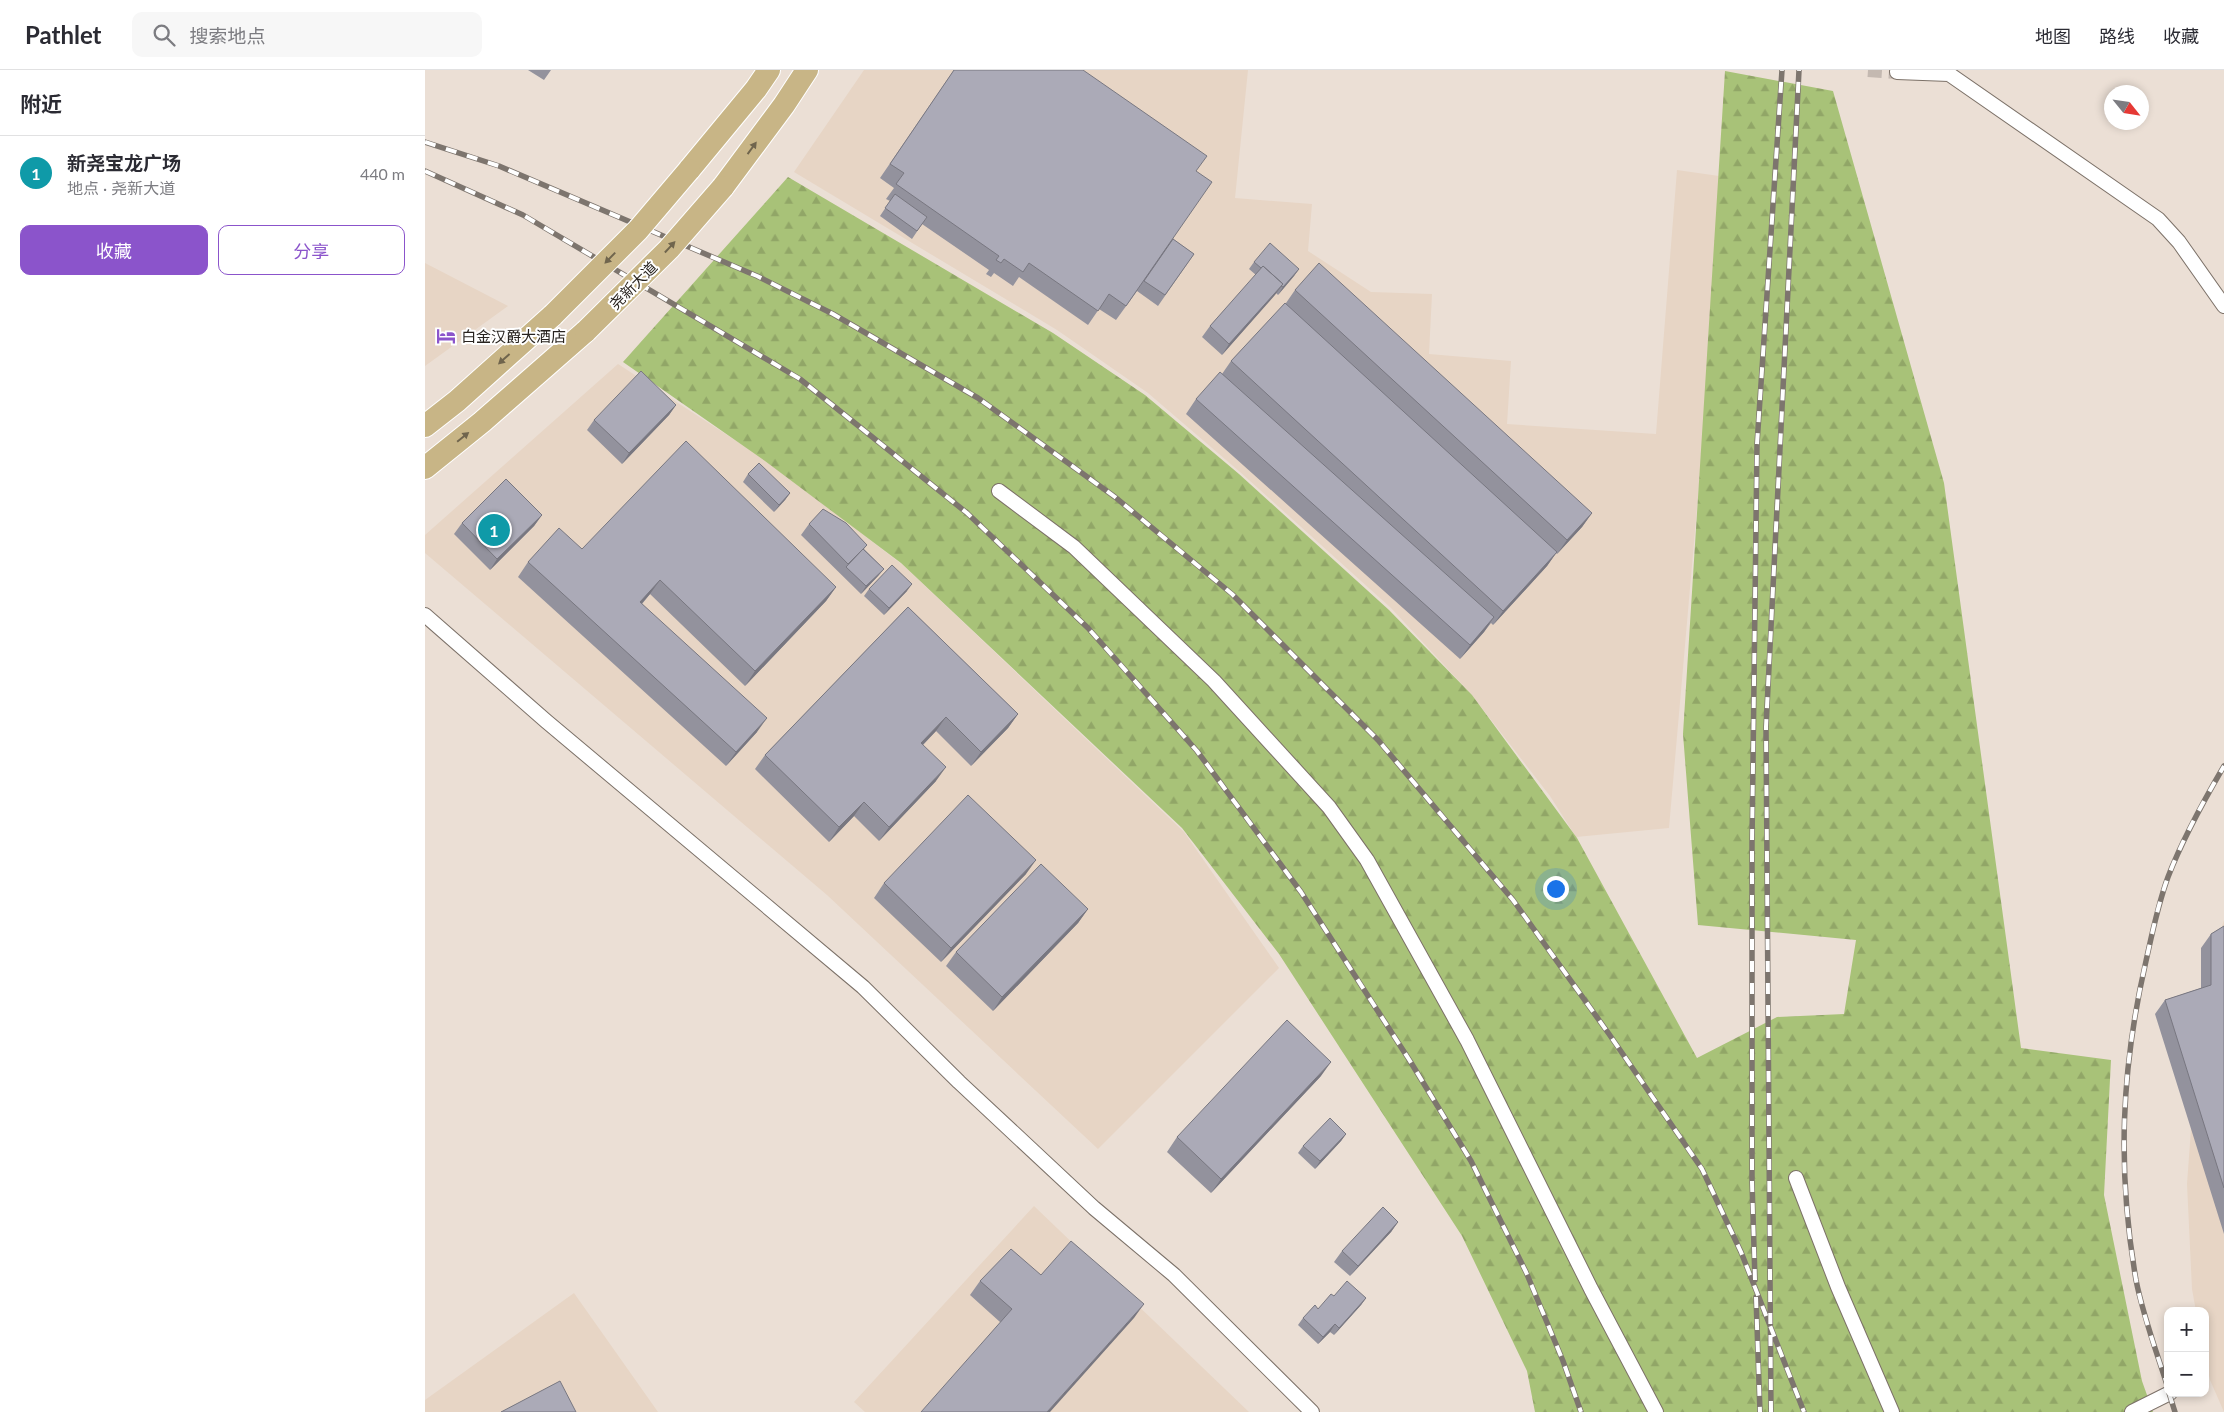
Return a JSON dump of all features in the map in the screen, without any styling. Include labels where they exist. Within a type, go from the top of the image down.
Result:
[{"type":"main road","points":[[425,426],[457,401],[553,315],[638,230],[757,89],[769,70]]},
{"type":"main road","name":"尧新大道","points":[[425,468],[482,422],[586,331],[669,249],[723,187],[807,70]]},
{"type":"street","points":[[1897,72],[1949,74],[2158,219],[2179,242],[2224,306]]},
{"type":"street","points":[[999,491],[1073,547],[1214,681],[1329,807],[1367,860],[1467,1040],[1591,1289],[1641,1380],[1656,1412]]},
{"type":"street","points":[[425,615],[546,721],[863,987],[959,1082],[1094,1208],[1174,1275],[1312,1412]]},
{"type":"street","points":[[1796,1178],[1835,1279],[1892,1412]]},
{"type":"street","points":[[2132,1412],[2164,1396]]},
{"type":"shaded area","points":[[864,70],[1248,70],[1235,198],[1312,204],[1308,251],[1371,292],[1432,294],[1429,354],[1511,361],[1507,424],[1656,434],[1677,170],[1726,177],[1669,828],[1576,837],[1550,796],[1471,694],[1391,608],[1240,472],[1148,393],[1057,330],[794,172]]},
{"type":"shaded area","name":"白金汉爵大酒店","points":[[425,263],[508,306],[425,366]]},
{"type":"shaded area","points":[[618,364],[764,459],[904,566],[1184,832],[1279,968],[1098,1149],[827,895],[425,553],[425,535]]},
{"type":"shaded area","points":[[2224,920],[2224,1412],[2209,1375],[2209,1307],[2195,1307],[2192,1289],[2187,1184],[2198,1033],[2210,965]]},
{"type":"shaded area","points":[[1034,1206],[1249,1412],[865,1412],[854,1402]]},
{"type":"shaded area","points":[[574,1293],[658,1412],[425,1412],[425,1400]]},
{"type":"green space","points":[[1725,71],[1833,91],[1944,483],[2021,1048],[2111,1060],[2104,1195],[2142,1381],[2153,1412],[1535,1412],[1527,1371],[1462,1236],[1279,954],[1182,828],[901,563],[765,461],[623,362],[788,177],[1053,333],[1145,395],[1239,474],[1389,610],[1472,695],[1577,838],[1697,1058],[1777,1017],[1844,1014],[1856,940],[1698,925],[1683,734]]},
{"type":"building","points":[[954,70],[1083,70],[1207,156],[1196,171],[1212,182],[1126,306],[1109,294],[1098,311],[1029,263],[1023,272],[1004,259],[1001,263],[996,260],[999,256],[896,184],[904,173],[890,164]]},
{"type":"building","points":[[895,194],[927,217],[917,231],[885,208]]},
{"type":"building","points":[[1173,239],[1194,254],[1165,295],[1144,281]]},
{"type":"building","points":[[1270,243],[1299,269],[1283,287],[1281,286],[1283,284],[1263,266],[1261,268],[1254,262]]},
{"type":"building","points":[[1319,263],[1592,513],[1567,540],[1295,290]]},
{"type":"building","points":[[1263,266],[1283,284],[1229,344],[1210,326]]},
{"type":"building","points":[[1285,303],[1557,552],[1503,611],[1231,361]]},
{"type":"building","points":[[641,371],[676,405],[629,453],[594,420]]},
{"type":"building","points":[[1220,372],[1494,617],[1470,645],[1196,399]]},
{"type":"building","points":[[686,441],[836,587],[755,671],[660,580],[640,602],[767,718],[736,752],[528,562],[559,528],[582,549]]},
{"type":"building","points":[[759,463],[790,493],[779,505],[748,474]]},
{"type":"building","points":[[506,479],[542,515],[497,559],[462,523]]},
{"type":"building","points":[[823,509],[846,523],[867,545],[848,564],[809,524]]},
{"type":"building","points":[[863,549],[884,569],[866,586],[846,567]]},
{"type":"building","points":[[892,565],[912,584],[889,608],[869,589]]},
{"type":"building","points":[[908,607],[1018,714],[981,752],[946,717],[921,743],[946,767],[889,827],[864,802],[839,827],[765,755]]},
{"type":"building","points":[[968,795],[1036,860],[951,948],[884,883]]},
{"type":"building","points":[[1041,864],[1088,909],[1002,997],[956,952]]},
{"type":"building","points":[[2224,926],[2224,1188],[2165,1000],[2211,985],[2211,934]]},
{"type":"building","points":[[1287,1020],[1331,1062],[1221,1179],[1177,1137]]},
{"type":"building","points":[[1330,1118],[1346,1134],[1320,1161],[1303,1146]]},
{"type":"building","points":[[1383,1207],[1398,1222],[1358,1266],[1342,1251]]},
{"type":"building","points":[[1071,1241],[1144,1304],[1047,1412],[921,1412],[1012,1309],[980,1281],[1011,1249],[1041,1275]]},
{"type":"building","points":[[1347,1281],[1366,1298],[1339,1328],[1335,1324],[1323,1337],[1303,1318],[1315,1305],[1318,1309],[1331,1294],[1334,1296]]},
{"type":"building","points":[[560,1381],[576,1412],[501,1412]]},
{"type":"tunnel","points":[[1868,70],[1897,72]]},
{"type":"railway","points":[[1755,1280],[1752,1182],[1752,843],[1757,444],[1782,70]]},
{"type":"railway","points":[[1771,1412],[1766,727],[1799,70]]},
{"type":"railway","points":[[425,142],[499,166],[757,276],[833,314],[978,398],[1115,497],[1232,594],[1378,740],[1513,900],[1609,1034],[1702,1169],[1741,1252],[1804,1412]]},
{"type":"railway","points":[[425,171],[523,215],[800,379],[967,513],[1088,628],[1197,751],[1301,892],[1410,1061],[1471,1161],[1526,1272],[1563,1361],[1581,1412]]},
{"type":"railway","points":[[2164,1376],[2139,1294],[2130,1239],[2124,1159],[2127,1081],[2138,1001],[2161,898],[2187,834],[2224,766]]},
{"type":"railway","points":[[1756,1297],[1760,1412]]},
{"type":"railway","points":[[2170,1397],[2175,1412]]},
{"type":"place","name":"白金汉爵大酒店","points":[[446,336]]},
{"type":"place","name":"新尧宝龙广场","points":[[494,530]]}]
